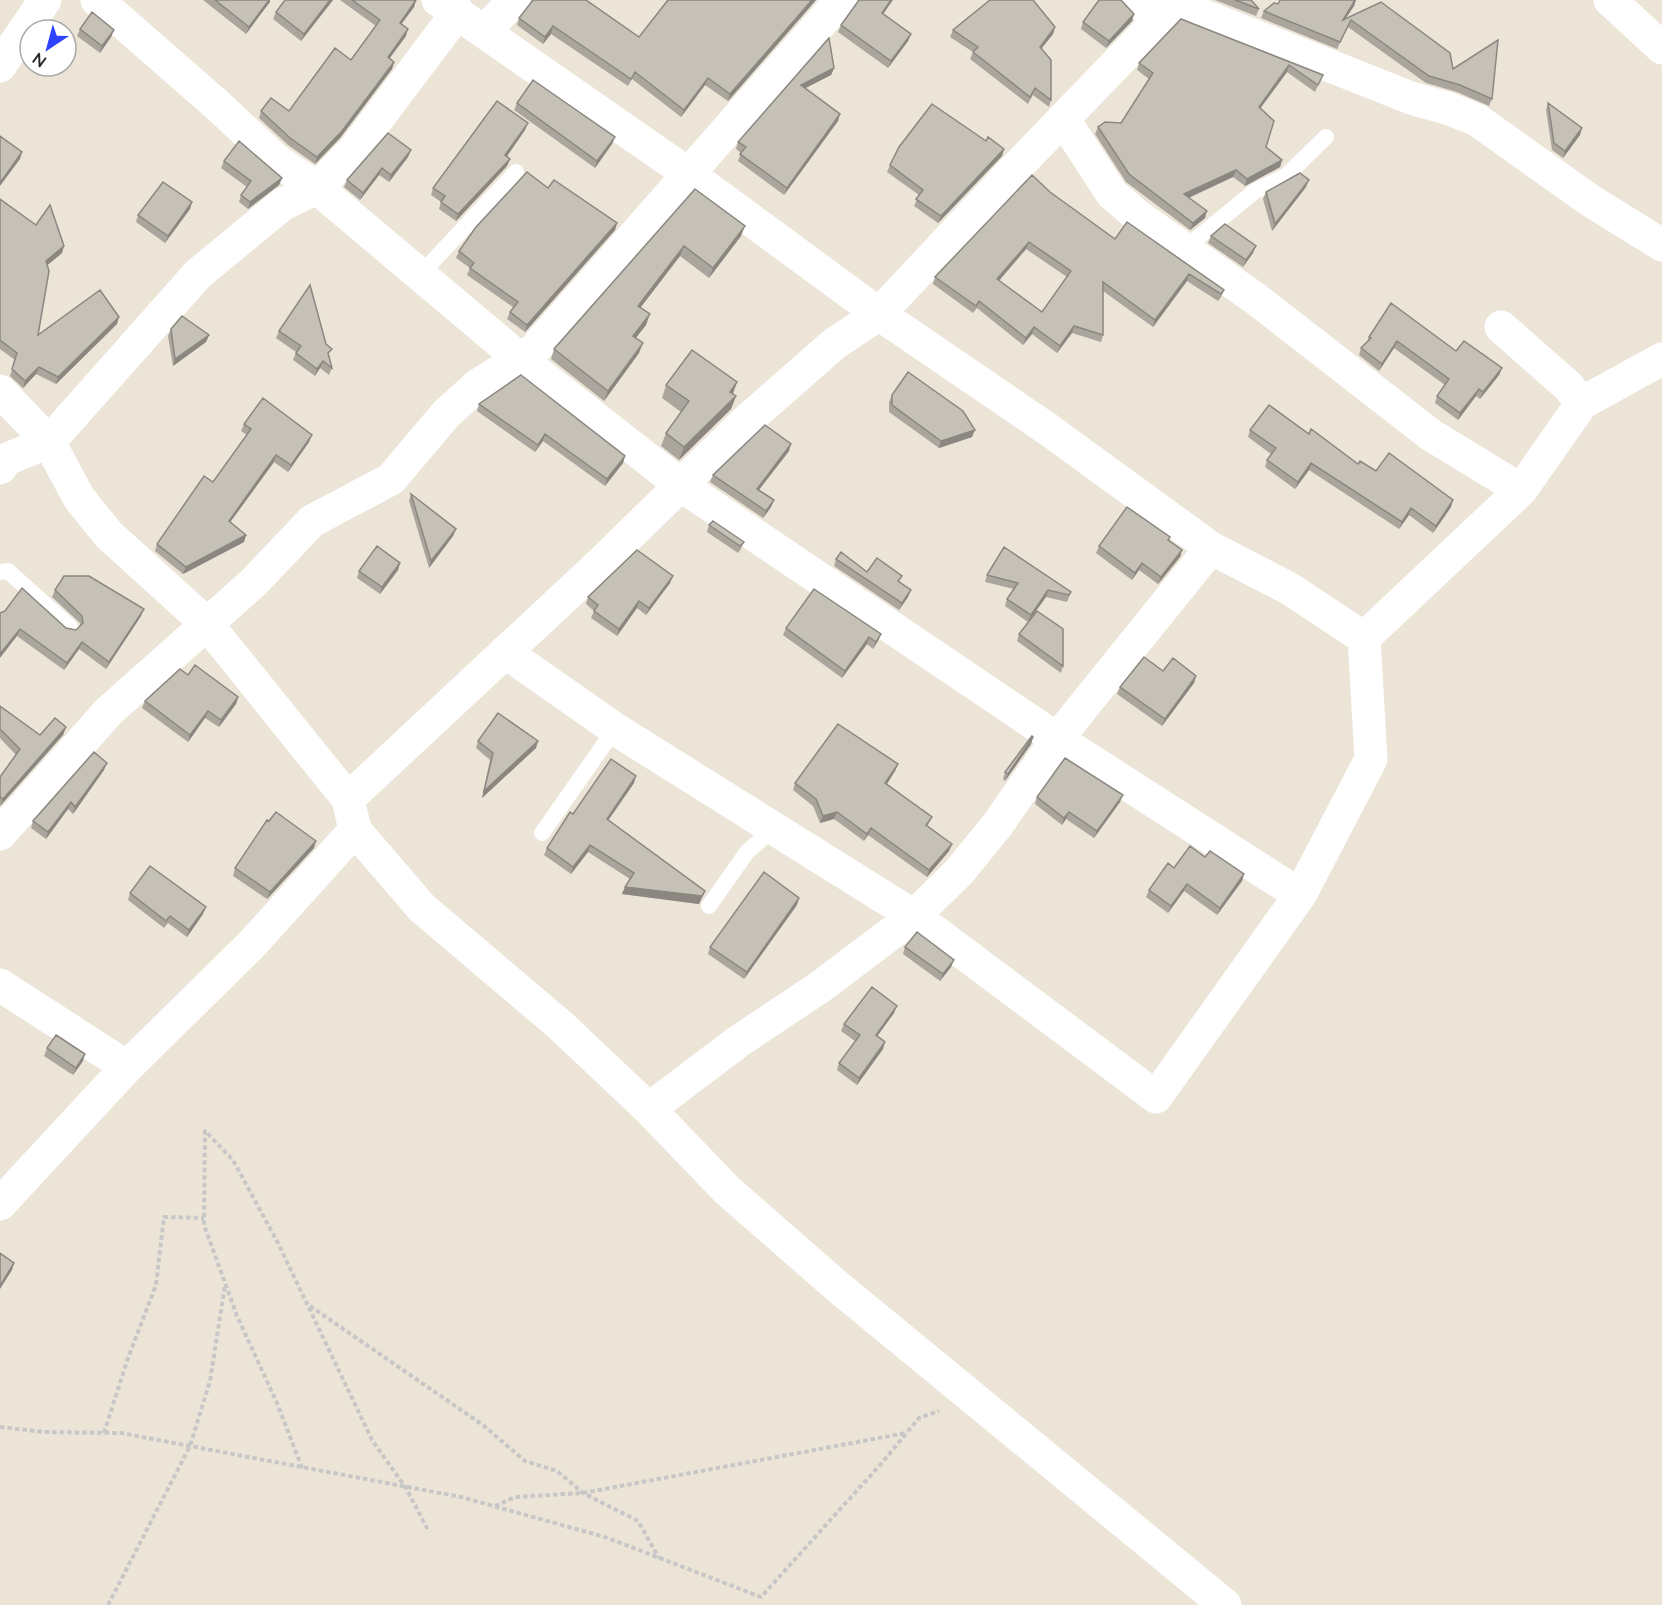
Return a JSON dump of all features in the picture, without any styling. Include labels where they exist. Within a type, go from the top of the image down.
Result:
[{"type":"street","points":[[0,66],[45,0]]},
{"type":"street","points":[[97,0],[215,103],[276,160],[317,188],[520,359],[682,486],[1057,739],[1300,895]]},
{"type":"street","points":[[484,32],[514,0]]},
{"type":"street","points":[[0,834],[108,712],[254,582],[312,521],[391,479],[446,414],[478,385],[501,368],[534,350],[690,175],[841,0]]},
{"type":"street","points":[[1610,0],[1662,48]]},
{"type":"street","points":[[0,468],[7,459],[49,442],[198,274],[283,204],[317,188],[354,150],[448,6],[690,175],[879,314],[1049,430],[1211,548],[1290,589],[1364,638]]},
{"type":"street","points":[[348,799],[796,377],[834,344],[879,314],[1010,174],[1064,120],[1162,6],[1477,120],[1591,201],[1662,245]]},
{"type":"street","points":[[1064,120],[1112,194],[1256,299],[1431,435],[1521,490]]},
{"type":"street","points":[[1501,327],[1568,386],[1582,403]]},
{"type":"street","points":[[1364,638],[1521,490],[1582,403],[1657,356]]},
{"type":"street","points":[[0,391],[49,442],[79,498],[109,535],[207,624],[348,799],[355,830],[422,908],[560,1025],[649,1109],[727,1190],[838,1287],[1226,1605]]},
{"type":"street","points":[[649,1109],[739,1041],[820,987],[914,916],[959,872],[1057,739],[1211,548]]},
{"type":"street","points":[[505,652],[615,729],[914,916],[1156,1097],[1300,895],[1371,759],[1364,638]]},
{"type":"street","points":[[0,1204],[127,1066],[252,944],[355,830]]},
{"type":"street","points":[[0,985],[127,1066]]},
{"type":"lane","points":[[1185,249],[1255,191],[1286,176],[1326,137]]},
{"type":"lane","points":[[420,275],[516,172]]},
{"type":"lane","points":[[0,572],[8,571],[21,581],[70,627]]},
{"type":"lane","points":[[542,832],[615,729]]},
{"type":"lane","points":[[709,906],[747,852],[772,829]]},
{"type":"path","points":[[302,1468],[225,1284],[204,1225],[205,1131],[233,1160],[279,1243],[372,1440],[406,1488],[429,1532]]},
{"type":"path","points":[[104,1433],[128,1358],[156,1285],[164,1217],[204,1218]]},
{"type":"path","points":[[108,1605],[190,1446],[210,1381],[225,1284]]},
{"type":"path","points":[[308,1305],[483,1425],[525,1461],[557,1471],[583,1493],[638,1521],[659,1558]]},
{"type":"path","points":[[0,1427],[44,1432],[121,1433],[461,1497],[605,1538],[761,1597],[920,1418],[956,1405],[970,1396]]},
{"type":"path","points":[[494,1507],[515,1497],[583,1493],[906,1433]]},
{"type":"building","points":[[215,0],[269,0],[249,27]]},
{"type":"building","points":[[285,0],[330,0],[304,34],[276,12]]},
{"type":"building","points":[[352,0],[416,0],[400,23],[408,29],[388,57],[394,62],[342,131],[317,157],[290,138],[261,111],[271,98],[289,111],[335,48],[351,60],[380,20]]},
{"type":"building","points":[[533,0],[586,0],[639,37],[668,0],[812,0],[730,94],[708,78],[684,110],[635,72],[631,79],[553,26],[545,37],[519,18]]},
{"type":"building","points":[[859,0],[891,0],[882,13],[911,34],[891,61],[841,25]]},
{"type":"building","points":[[990,0],[1033,0],[1055,27],[1040,47],[1051,60],[1051,100],[1035,88],[1030,97],[973,52],[978,47],[953,30]]},
{"type":"building","points":[[1099,0],[1121,0],[1134,14],[1109,41],[1083,22]]},
{"type":"building","points":[[1235,0],[1251,0],[1259,9]]},
{"type":"building","points":[[1280,0],[1355,0],[1343,20],[1381,2],[1450,53],[1453,69],[1498,40],[1492,99],[1460,85],[1429,76],[1351,20],[1340,42],[1264,11],[1274,3],[1278,4]]},
{"type":"building","points":[[92,12],[114,30],[102,46],[80,29]]},
{"type":"building","points":[[1181,19],[1323,75],[1318,85],[1289,65],[1259,107],[1274,121],[1266,147],[1282,160],[1247,179],[1236,170],[1184,194],[1207,211],[1193,223],[1129,174],[1098,127],[1105,122],[1121,123],[1153,73],[1139,63]]},
{"type":"building","points":[[829,38],[834,68],[801,85],[840,114],[787,188],[740,154],[746,147],[738,142]]},
{"type":"building","points":[[533,80],[615,137],[597,161],[517,103]]},
{"type":"building","points":[[497,101],[528,123],[505,155],[510,159],[458,214],[441,202],[445,196],[433,188]]},
{"type":"building","points":[[1548,103],[1582,128],[1565,151],[1554,143]]},
{"type":"building","points":[[932,104],[986,141],[988,137],[1004,149],[941,216],[916,199],[923,190],[890,165],[899,147]]},
{"type":"building","points":[[388,133],[411,150],[391,175],[382,168],[363,193],[347,180]]},
{"type":"building","points":[[0,136],[22,152],[0,183]]},
{"type":"building","points":[[239,141],[282,178],[250,202],[241,195],[251,181],[224,161]]},
{"type":"building","points":[[527,172],[548,188],[554,180],[617,223],[527,325],[510,312],[518,302],[470,268],[474,263],[459,251],[476,227]]},
{"type":"building","points":[[1300,173],[1309,180],[1275,224],[1266,192]]},
{"type":"building","points":[[1032,175],[1050,192],[1115,239],[1127,222],[1224,290],[1221,294],[1189,274],[1155,320],[1103,282],[1103,335],[1074,326],[1060,346],[1034,327],[1026,338],[979,301],[976,306],[935,277]],"holes":[[[1029,242],[1071,271],[1042,312],[997,279]]]},
{"type":"building","points":[[163,182],[192,202],[168,236],[138,215]]},
{"type":"building","points":[[695,189],[745,226],[713,268],[684,246],[638,306],[650,314],[633,336],[643,343],[608,391],[554,349]]},
{"type":"building","points":[[0,199],[36,225],[50,205],[64,246],[46,261],[49,271],[38,335],[100,290],[119,317],[58,377],[39,367],[25,381],[12,369],[17,353],[0,340]]},
{"type":"building","points":[[1225,224],[1256,246],[1246,260],[1211,236]]},
{"type":"building","points":[[310,285],[326,344],[332,349],[328,353],[332,368],[323,361],[317,369],[296,353],[301,346],[279,331]]},
{"type":"building","points":[[1391,303],[1456,351],[1464,341],[1502,368],[1483,392],[1479,389],[1460,413],[1437,396],[1449,379],[1397,341],[1382,364],[1361,348],[1371,338],[1369,337]]},
{"type":"building","points":[[182,316],[209,335],[175,359],[171,329]]},
{"type":"building","points":[[692,350],[737,382],[730,392],[736,396],[684,447],[666,433],[689,401],[666,385]]},
{"type":"building","points":[[908,372],[963,411],[975,430],[941,441],[892,405],[892,395]]},
{"type":"building","points":[[521,375],[625,456],[607,479],[545,434],[538,445],[479,404]]},
{"type":"building","points":[[263,398],[312,435],[291,465],[276,455],[229,521],[246,535],[186,567],[157,544],[204,476],[213,482],[251,429],[244,424]]},
{"type":"building","points":[[1269,405],[1309,434],[1311,429],[1358,464],[1360,461],[1376,471],[1389,453],[1453,500],[1436,526],[1411,508],[1402,522],[1311,463],[1298,482],[1267,460],[1276,448],[1250,430]]},
{"type":"building","points":[[765,425],[791,444],[757,489],[774,500],[766,511],[713,475]]},
{"type":"building","points":[[411,494],[456,529],[431,561]]},
{"type":"building","points":[[1127,507],[1170,537],[1168,540],[1182,550],[1161,577],[1142,563],[1135,573],[1099,546]]},
{"type":"building","points":[[713,521],[744,542],[740,546],[709,525]]},
{"type":"building","points":[[377,546],[400,563],[382,587],[359,571]]},
{"type":"building","points":[[1004,547],[1071,592],[1069,595],[1048,590],[1031,615],[1007,599],[1018,583],[987,575]]},
{"type":"building","points":[[637,550],[673,576],[649,608],[639,601],[619,629],[594,611],[598,605],[588,597]]},
{"type":"building","points":[[841,552],[867,572],[877,558],[902,576],[898,581],[911,590],[902,603],[836,559]]},
{"type":"building","points":[[64,576],[89,576],[144,609],[109,662],[82,642],[67,663],[20,629],[0,654],[0,613],[5,611],[22,588],[66,628],[76,630],[83,623],[82,616],[55,590]]},
{"type":"building","points":[[814,589],[881,634],[876,642],[869,637],[845,671],[786,628]]},
{"type":"building","points":[[1037,611],[1063,629],[1063,666],[1019,634]]},
{"type":"building","points":[[1144,657],[1163,671],[1173,658],[1196,676],[1165,719],[1120,687]]},
{"type":"building","points":[[195,665],[238,697],[221,720],[208,711],[190,735],[145,701],[180,669],[188,675]]},
{"type":"building","points":[[0,706],[40,735],[55,718],[66,727],[3,799],[0,797],[0,777],[20,749],[0,729]]},
{"type":"building","points":[[498,713],[538,741],[484,791],[493,753],[478,741]]},
{"type":"building","points":[[838,724],[898,764],[885,783],[932,817],[926,825],[952,844],[929,870],[871,828],[867,834],[837,812],[823,816],[816,799],[795,783]]},
{"type":"building","points":[[1032,736],[1008,774],[1005,772]]},
{"type":"building","points":[[94,752],[107,763],[75,807],[71,802],[48,832],[33,821]]},
{"type":"building","points":[[1065,758],[1123,795],[1097,831],[1069,812],[1064,818],[1037,797]]},
{"type":"building","points":[[611,759],[636,776],[607,819],[705,891],[702,896],[625,887],[634,873],[590,845],[573,867],[547,848],[570,812],[573,814]]},
{"type":"building","points":[[276,812],[316,841],[270,892],[235,868],[267,820],[269,821]]},
{"type":"building","points":[[1190,846],[1205,857],[1210,851],[1244,874],[1220,908],[1187,884],[1171,906],[1149,890],[1168,863],[1174,868]]},
{"type":"building","points":[[150,866],[206,907],[189,930],[170,916],[166,921],[130,893]]},
{"type":"building","points":[[764,872],[799,898],[747,972],[710,947]]},
{"type":"building","points":[[917,932],[954,960],[943,974],[905,947]]},
{"type":"building","points":[[872,987],[897,1006],[876,1035],[885,1042],[859,1078],[839,1063],[860,1035],[844,1024]]},
{"type":"building","points":[[56,1035],[85,1054],[76,1068],[47,1048]]},
{"type":"building","points":[[0,1253],[14,1263],[0,1286]]}]
